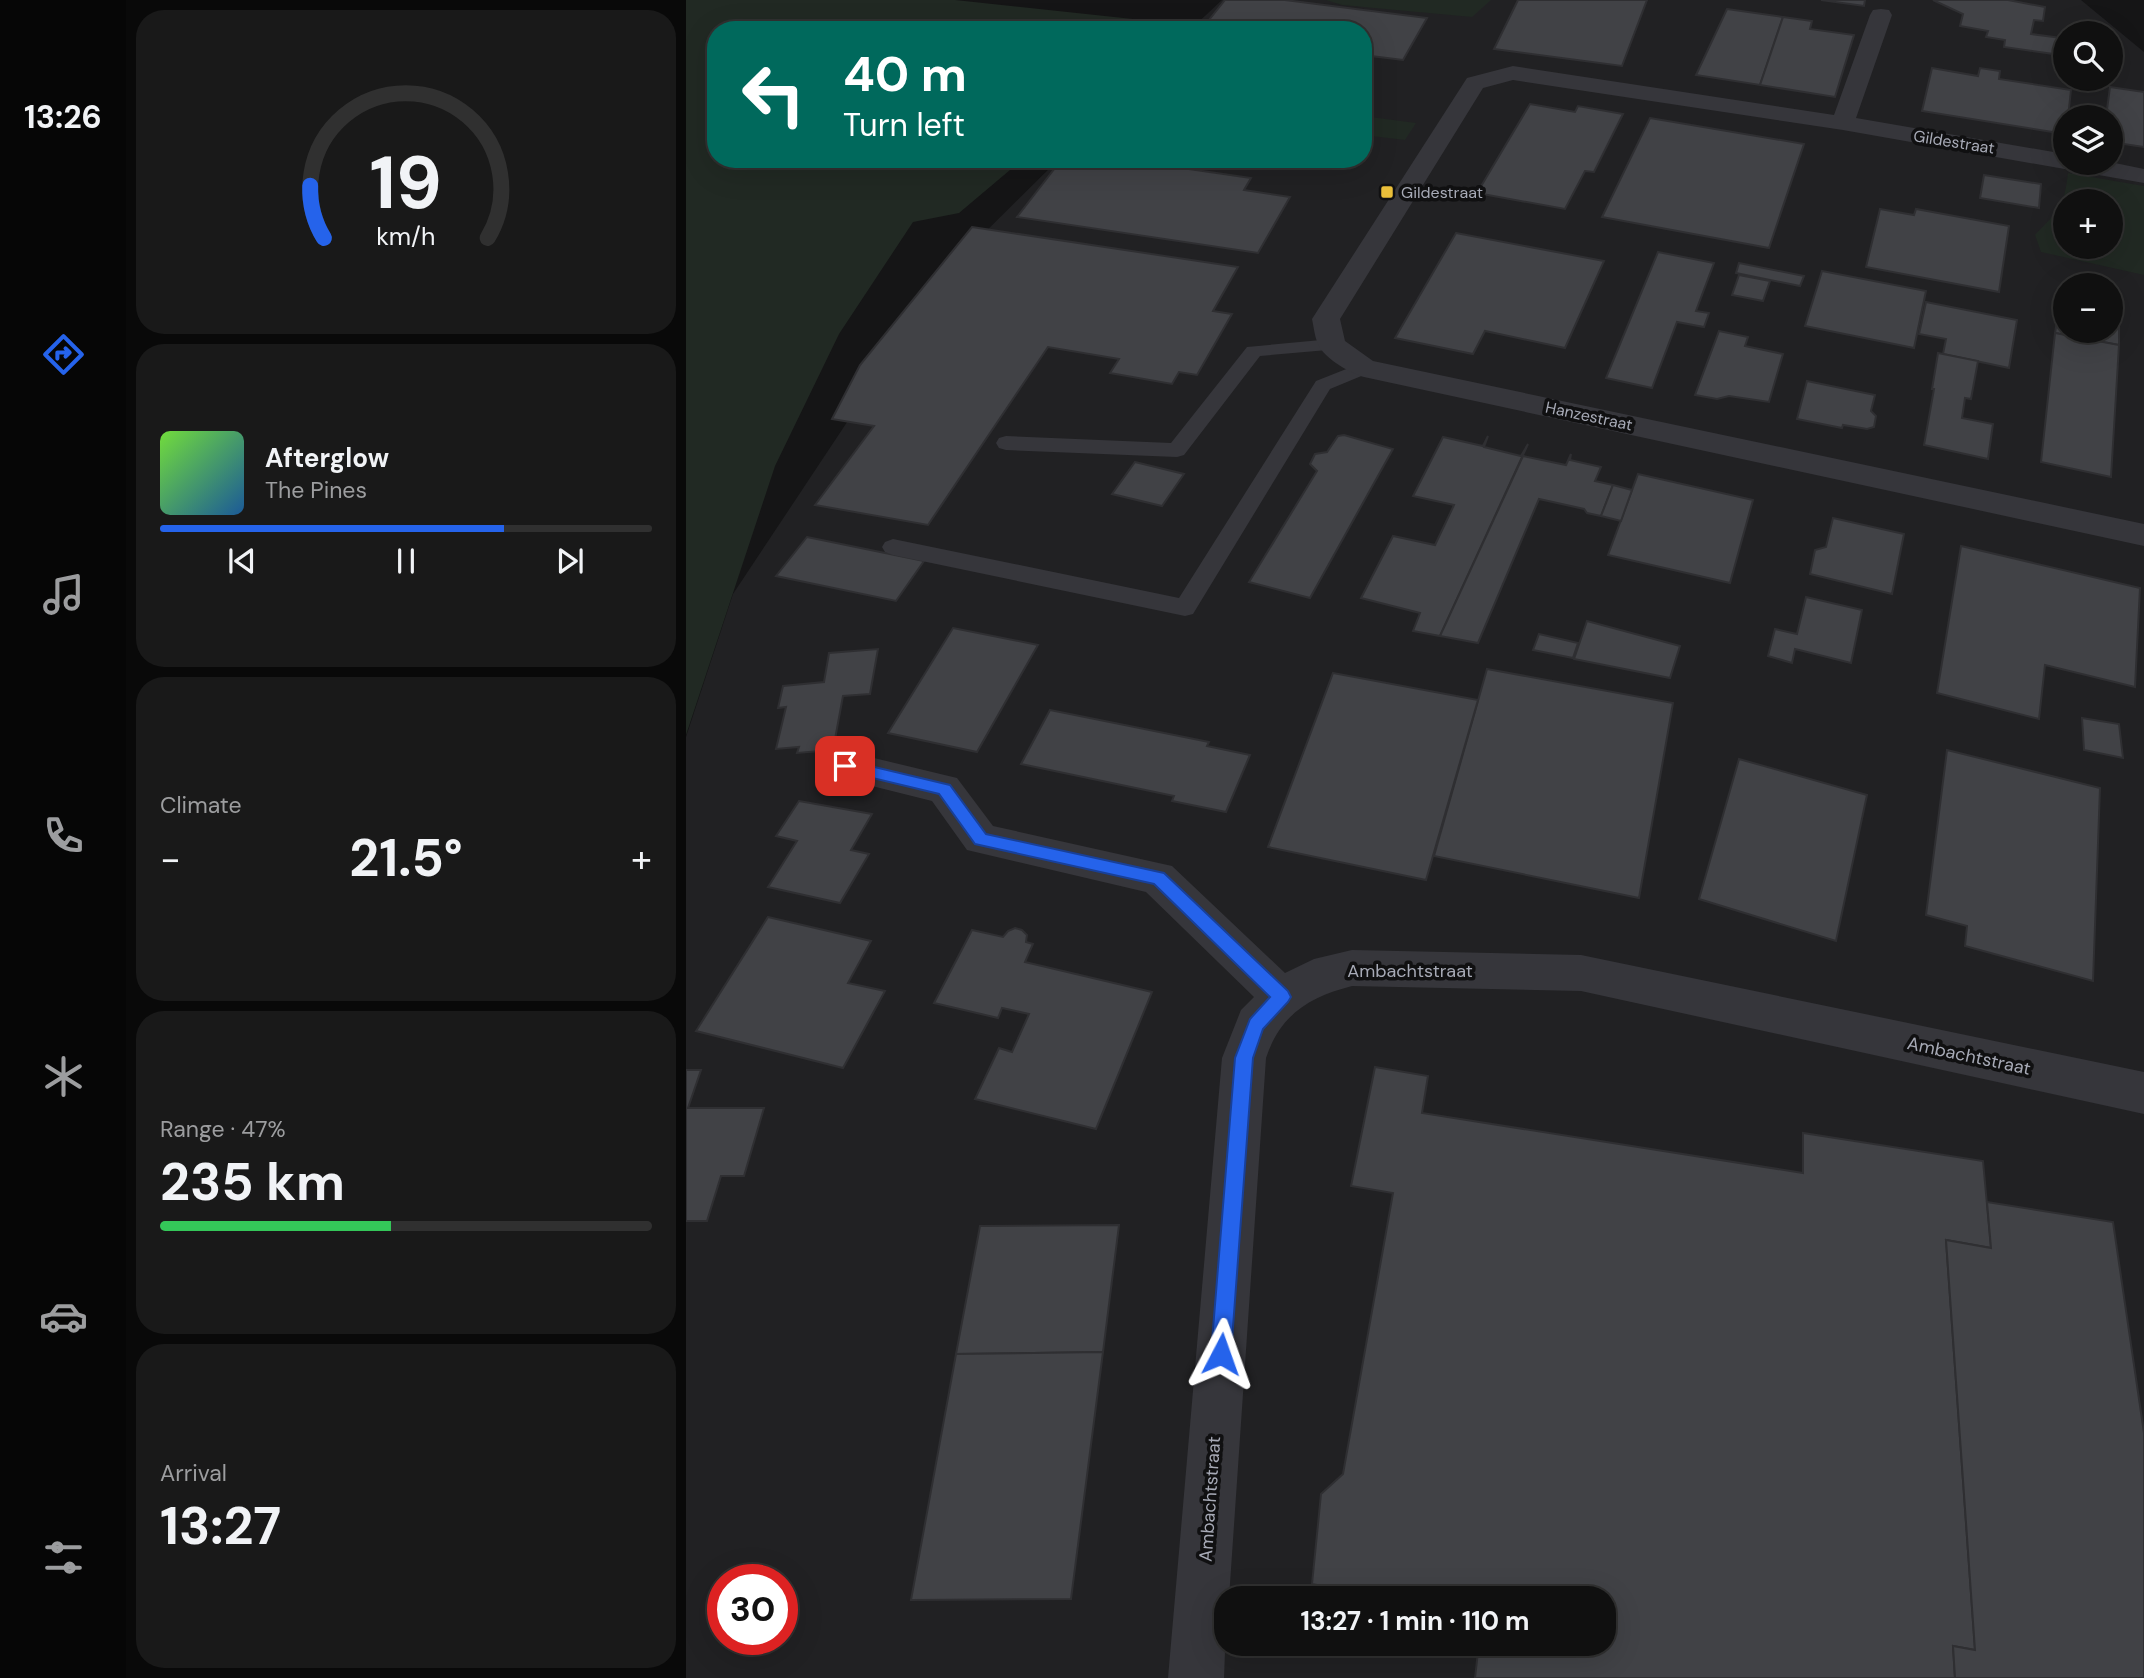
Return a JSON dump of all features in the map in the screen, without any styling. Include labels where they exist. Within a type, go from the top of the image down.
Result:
[{"type":"street","points":[[1843,123],[1881,15]]},
{"type":"street","name":"Gildestraat","points":[[1332,345],[1326,319],[1475,83],[1513,73],[1843,123],[2053,159]]},
{"type":"street","points":[[2123,172],[2144,176]]},
{"type":"street","name":"Hanzestraat","points":[[1332,345],[1364,368],[2144,535]]},
{"type":"street","points":[[845,766],[944,789],[981,839],[1158,878],[1282,997]]},
{"type":"street","name":"Ambachtstraat","points":[[1196,1678],[1244,1058],[1256,1024],[1282,997],[1314,977],[1352,968],[1581,973],[2144,1093]]},
{"type":"lane","points":[[1006,443],[1177,450],[1254,351],[1332,345]]},
{"type":"lane","points":[[892,547],[1185,608],[1323,385],[1364,368]]},
{"type":"shaded area","points":[[686,0],[955,0],[1142,20],[707,21],[707,168],[1012,168],[959,213],[913,222],[839,334],[775,466],[686,735]]},
{"type":"shaded area","points":[[1222,0],[2081,0],[2106,21],[2053,21],[2053,91],[2123,91],[2123,35],[2144,52],[2144,1678],[686,1678],[686,737],[733,594],[950,267],[1050,168],[1372,168],[1372,21],[1200,21]]},
{"type":"shaded area","points":[[1326,0],[1491,0],[1472,17],[1342,5]]},
{"type":"shaded area","points":[[1372,117],[1416,123],[1405,140],[1372,136]]},
{"type":"shaded area","points":[[2068,175],[2144,186],[2144,275],[2072,259],[2123,259],[2123,189],[2065,189]]},
{"type":"shaded area","points":[[2053,215],[2053,255],[2041,252],[2035,235]]},
{"type":"building","points":[[1225,0],[1285,0],[1427,18],[1403,60],[1372,56],[1372,21],[1208,21]]},
{"type":"building","points":[[1518,0],[1647,0],[1622,66],[1494,49]]},
{"type":"building","points":[[1821,0],[1865,0],[1864,6]]},
{"type":"building","points":[[1933,0],[2008,0],[2045,7],[2043,21],[2034,20],[2031,34],[2053,37],[2053,54],[2004,47],[2005,40],[1986,37],[1988,31],[1960,26],[1963,14]]},
{"type":"building","points":[[1727,9],[1783,17],[1760,85],[1696,75]]},
{"type":"building","points":[[1783,17],[1812,21],[1810,29],[1854,35],[1835,97],[1760,85]]},
{"type":"building","points":[[1932,68],[1978,76],[1980,68],[2000,71],[1999,79],[2053,87],[2053,91],[2071,91],[2069,105],[2053,105],[2053,132],[1922,111]]},
{"type":"building","points":[[2123,89],[2144,92],[2144,147],[2123,144],[2123,105],[2108,105],[2109,91]]},
{"type":"building","points":[[1530,104],[1575,112],[1578,106],[1623,114],[1594,172],[1585,171],[1565,209],[1477,193]]},
{"type":"building","points":[[1650,118],[1804,144],[1769,248],[1602,217]]},
{"type":"building","points":[[1055,168],[1182,168],[1251,178],[1244,190],[1290,197],[1258,253],[1017,217]]},
{"type":"building","points":[[1984,175],[2041,184],[2039,208],[1980,198]]},
{"type":"building","points":[[1880,209],[1914,215],[1916,209],[2009,226],[1999,292],[1866,267]]},
{"type":"building","points":[[972,227],[1238,267],[1213,311],[1232,314],[1197,375],[1179,372],[1172,384],[1110,373],[1119,359],[1048,347],[928,525],[815,505],[874,426],[832,419],[860,365]]},
{"type":"building","points":[[1456,233],[1604,261],[1565,348],[1485,331],[1473,354],[1395,338]]},
{"type":"building","points":[[1658,252],[1714,263],[1696,311],[1709,313],[1704,327],[1677,322],[1652,388],[1606,378]]},
{"type":"building","points":[[1739,263],[1804,276],[1800,286],[1736,273]]},
{"type":"building","points":[[1822,271],[1926,291],[1914,348],[1805,326]]},
{"type":"building","points":[[1739,275],[1770,281],[1763,301],[1732,295]]},
{"type":"building","points":[[1926,302],[2017,320],[2009,368],[1943,354],[1946,339],[1919,334]]},
{"type":"building","points":[[1719,331],[1748,337],[1745,346],[1783,354],[1769,402],[1729,396],[1717,399],[1695,395]]},
{"type":"building","points":[[2054,343],[2119,345],[2111,477],[2041,462]]},
{"type":"building","points":[[1938,353],[1978,361],[1971,399],[1965,398],[1962,418],[1993,424],[1988,459],[1924,445]]},
{"type":"building","points":[[1807,381],[1875,395],[1871,411],[1876,416],[1874,427],[1867,429],[1843,425],[1842,428],[1797,419]]},
{"type":"building","points":[[1344,435],[1393,449],[1310,598],[1249,582],[1317,471],[1310,464],[1315,454],[1327,452],[1338,436]]},
{"type":"building","points":[[1488,436],[1484,447],[1521,456],[1528,444],[1440,636],[1413,631],[1420,613],[1361,598],[1393,536],[1435,545],[1454,505],[1413,496],[1443,437],[1483,446]]},
{"type":"building","points":[[1571,454],[1570,460],[1601,467],[1595,481],[1613,485],[1601,516],[1587,513],[1584,509],[1539,499],[1478,643],[1440,636],[1523,456],[1566,465]]},
{"type":"building","points":[[1135,462],[1184,474],[1162,506],[1112,494]]},
{"type":"building","points":[[1638,474],[1753,500],[1730,583],[1608,555]]},
{"type":"building","points":[[1613,485],[1632,490],[1621,521],[1601,516]]},
{"type":"building","points":[[1833,518],[1904,534],[1892,594],[1810,574],[1815,550],[1826,547]]},
{"type":"building","points":[[807,537],[924,561],[896,601],[776,576]]},
{"type":"building","points":[[1961,546],[2140,588],[2135,687],[2045,665],[2039,719],[1937,693]]},
{"type":"building","points":[[1806,597],[1862,610],[1851,663],[1795,649],[1792,663],[1768,656],[1775,629],[1797,634]]},
{"type":"building","points":[[1587,621],[1680,646],[1670,678],[1574,659]]},
{"type":"building","points":[[953,628],[1038,645],[977,752],[888,733]]},
{"type":"building","points":[[1539,634],[1578,643],[1573,658],[1533,650]]},
{"type":"building","points":[[878,649],[870,694],[843,696],[833,750],[797,753],[799,747],[776,749],[786,707],[778,708],[783,686],[824,682],[829,653]]},
{"type":"building","points":[[1487,669],[1673,703],[1639,898],[1434,856]]},
{"type":"building","points":[[1333,673],[1478,700],[1426,880],[1268,847]]},
{"type":"building","points":[[1050,710],[1209,742],[1207,746],[1250,755],[1226,812],[1172,801],[1174,796],[1021,764]]},
{"type":"building","points":[[2082,718],[2119,724],[2123,758],[2084,750]]},
{"type":"building","points":[[1947,750],[2100,788],[2093,981],[1965,946],[1967,926],[1926,915]]},
{"type":"building","points":[[1739,759],[1867,795],[1836,941],[1699,899]]},
{"type":"building","points":[[799,801],[872,814],[851,850],[869,854],[840,903],[768,887],[797,841],[776,836]]},
{"type":"building","points":[[768,917],[871,941],[848,983],[885,991],[843,1068],[696,1031]]},
{"type":"building","points":[[1015,928],[1027,935],[1026,942],[1033,944],[1025,962],[1152,992],[1096,1129],[975,1099],[999,1048],[1012,1052],[1029,1014],[1002,1008],[998,1018],[934,1003],[972,930],[1003,937]]},
{"type":"building","points":[[1375,1067],[1428,1076],[1422,1113],[1803,1173],[1803,1133],[1983,1161],[1991,1248],[1946,1240],[1975,1650],[1953,1646],[1955,1678],[1475,1678],[1478,1656],[1616,1656],[1616,1586],[1312,1584],[1321,1494],[1343,1474],[1393,1193],[1351,1186]]},
{"type":"building","points":[[686,1070],[701,1070],[688,1108],[764,1108],[744,1176],[721,1176],[707,1221],[686,1221]]},
{"type":"building","points":[[1987,1202],[2113,1222],[2144,1433],[2144,1678],[1955,1678],[1953,1646],[1975,1650],[1946,1240],[1991,1248]]},
{"type":"building","points":[[1119,1225],[1103,1352],[956,1354],[980,1226]]},
{"type":"building","points":[[1103,1352],[1071,1599],[911,1600],[956,1354]]},
{"type":"place","name":"Gildestraat","points":[[1387,192]]},
{"type":"route","points":[[845,766],[944,789],[981,839],[1158,878],[1282,997],[1256,1024],[1244,1058],[1221,1354]]}]
